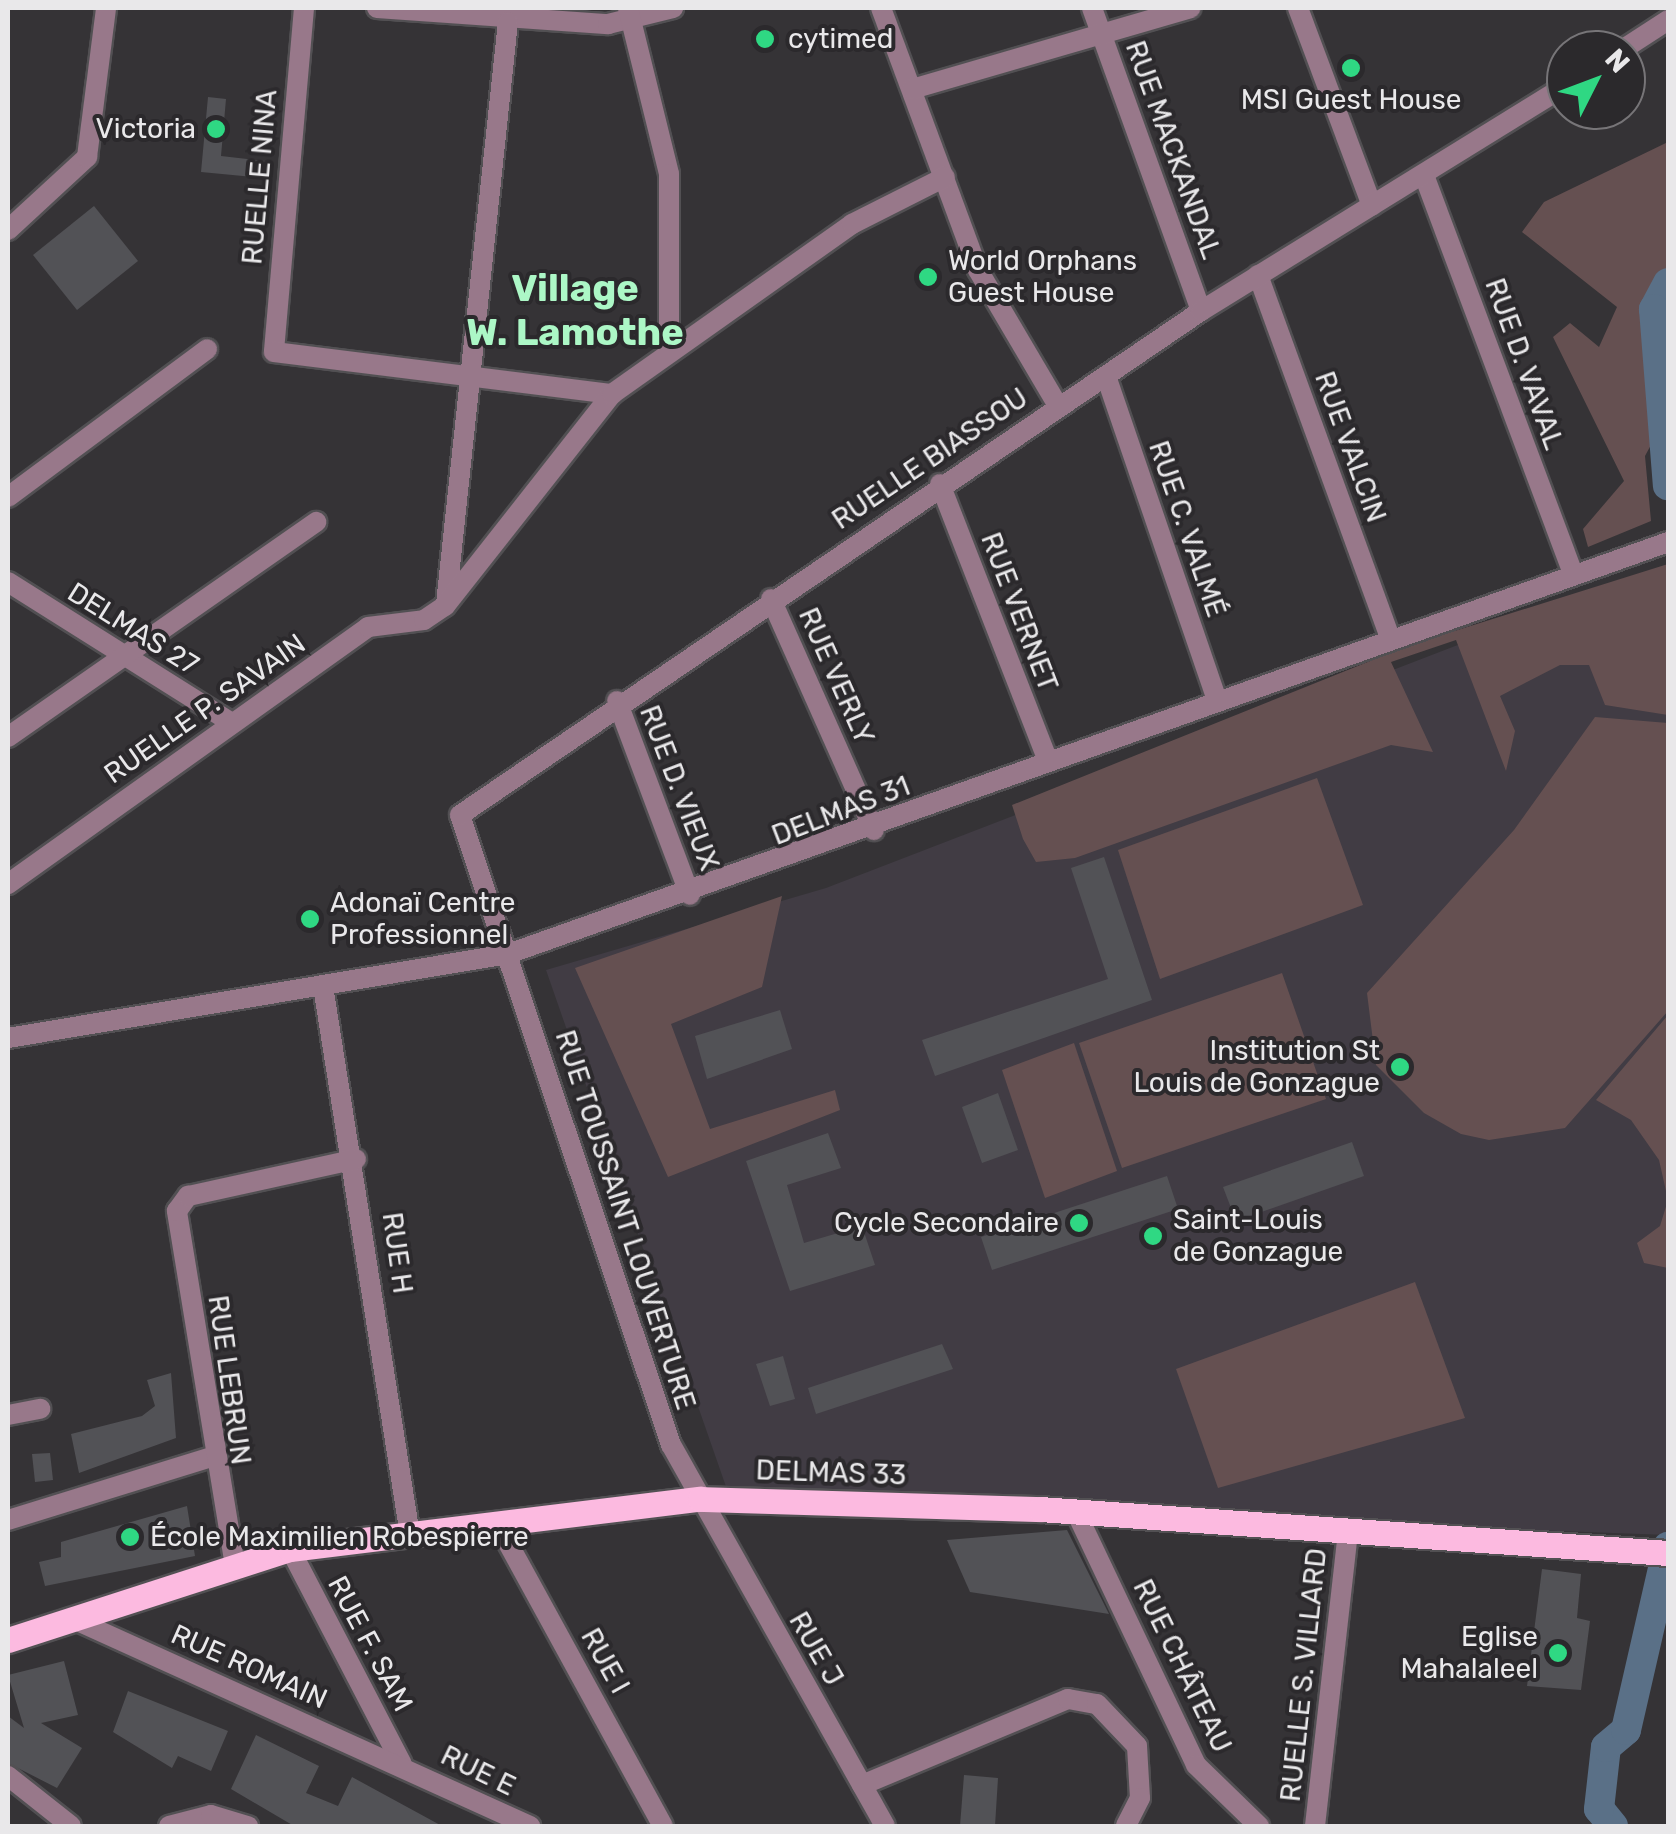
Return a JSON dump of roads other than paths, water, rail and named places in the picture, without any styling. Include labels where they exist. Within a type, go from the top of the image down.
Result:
[{"type":"main road","name":"DELMAS 33","points":[[8,1640],[290,1549],[408,1529],[497,1523],[700,1499],[1076,1512],[1668,1553]]},
{"type":"street","points":[[8,230],[87,156],[106,8]]},
{"type":"street","name":"RUELLE NINA","points":[[304,8],[274,352],[474,380]]},
{"type":"street","points":[[377,8],[508,22],[629,15],[673,8]]},
{"type":"street","points":[[881,8],[978,270],[1058,406]]},
{"type":"street","name":"RUE MACKANDAL","points":[[1092,8],[1201,311]]},
{"type":"street","points":[[912,89],[1190,8]]},
{"type":"street","points":[[1298,8],[1372,206]]},
{"type":"street","points":[[629,15],[668,174],[669,352]]},
{"type":"street","points":[[1646,34],[1668,20]]},
{"type":"street","points":[[445,606],[474,380],[508,22]]},
{"type":"street","name":"RUELLE BIASSOU","points":[[508,954],[460,815],[617,701],[1201,311],[1546,99]]},
{"type":"street","name":"RUE D. VAVAL","points":[[1424,175],[1573,573]]},
{"type":"street","points":[[445,606],[612,394],[852,224],[944,177]]},
{"type":"street","name":"RUE VALCIN","points":[[1258,275],[1390,638]]},
{"type":"street","points":[[8,497],[208,349]]},
{"type":"street","name":"RUE C. VALMÉ","points":[[1106,376],[1216,698]]},
{"type":"street","points":[[474,380],[612,394]]},
{"type":"street","name":"RUE VERNET","points":[[940,484],[1047,759]]},
{"type":"street","points":[[8,737],[316,522]]},
{"type":"street","name":"DELMAS 31","points":[[8,1038],[508,954],[690,895],[808,862],[874,830],[1047,759],[1665,543]]},
{"type":"street","name":"DELMAS 27","points":[[8,582],[230,722]]},
{"type":"street","name":"RUE VERLY","points":[[771,599],[874,830]]},
{"type":"street","name":"RUELLE P. SAVAIN","points":[[8,884],[368,627],[424,620],[445,606]]},
{"type":"street","name":"RUE D. VIEUX","points":[[617,701],[690,895]]},
{"type":"street","name":"RUE TOUSSAINT LOUVERTURE","points":[[508,954],[670,1445],[700,1499]]},
{"type":"street","name":"RUE H","points":[[324,986],[356,1159],[408,1529]]},
{"type":"street","name":"RUE LEBRUN","points":[[235,1566],[211,1458],[181,1202],[356,1159]]},
{"type":"street","points":[[8,1415],[40,1410]]},
{"type":"street","points":[[8,1520],[211,1458]]},
{"type":"street","name":"RUE J","points":[[700,1499],[885,1826]]},
{"type":"street","name":"RUE CHÂTEAU","points":[[1076,1512],[1196,1765],[1260,1826]]},
{"type":"street","name":"RUE I","points":[[497,1523],[663,1826]]},
{"type":"street","name":"RUELLE S. VILLARD","points":[[1315,1826],[1348,1530]]},
{"type":"street","name":"RUE F. SAM","points":[[290,1549],[402,1764]]},
{"type":"street","name":"RUE ROMAIN","points":[[73,1620],[402,1764]]},
{"type":"street","points":[[862,1785],[1068,1699],[1097,1704],[1137,1746],[1143,1775],[1126,1826]]},
{"type":"street","name":"RUE E","points":[[402,1764],[530,1826]]},
{"type":"street","points":[[8,1776],[72,1826]]},
{"type":"street","points":[[169,1826],[211,1815],[248,1826]]},
{"type":"waterway","points":[[1668,283],[1654,309],[1668,485]]},
{"type":"waterway","points":[[1613,1826],[1599,1809],[1606,1747],[1626,1730],[1668,1547]]},
{"type":"place","name":"cytimed","points":[[765,39]]},
{"type":"place","name":"MSI Guest House","points":[[1351,68]]},
{"type":"place","name":"Victoria","points":[[216,129]]},
{"type":"place","name":"World Orphans Guest House","points":[[928,277]]},
{"type":"place","name":"Adonaï Centre Professionnel","points":[[310,919]]},
{"type":"place","name":"Institution St Louis de Gonzague","points":[[1400,1067]]},
{"type":"place","name":"Cycle Secondaire","points":[[1079,1223]]},
{"type":"place","name":"Saint-Louis de Gonzague","points":[[1153,1236]]},
{"type":"place","name":"École Maximilien Robespierre","points":[[130,1537]]},
{"type":"place","name":"Eglise Mahalaleel","points":[[1558,1653]]},
{"type":"district","name":"Village W. Lamothe","points":[[575,311]]}]
